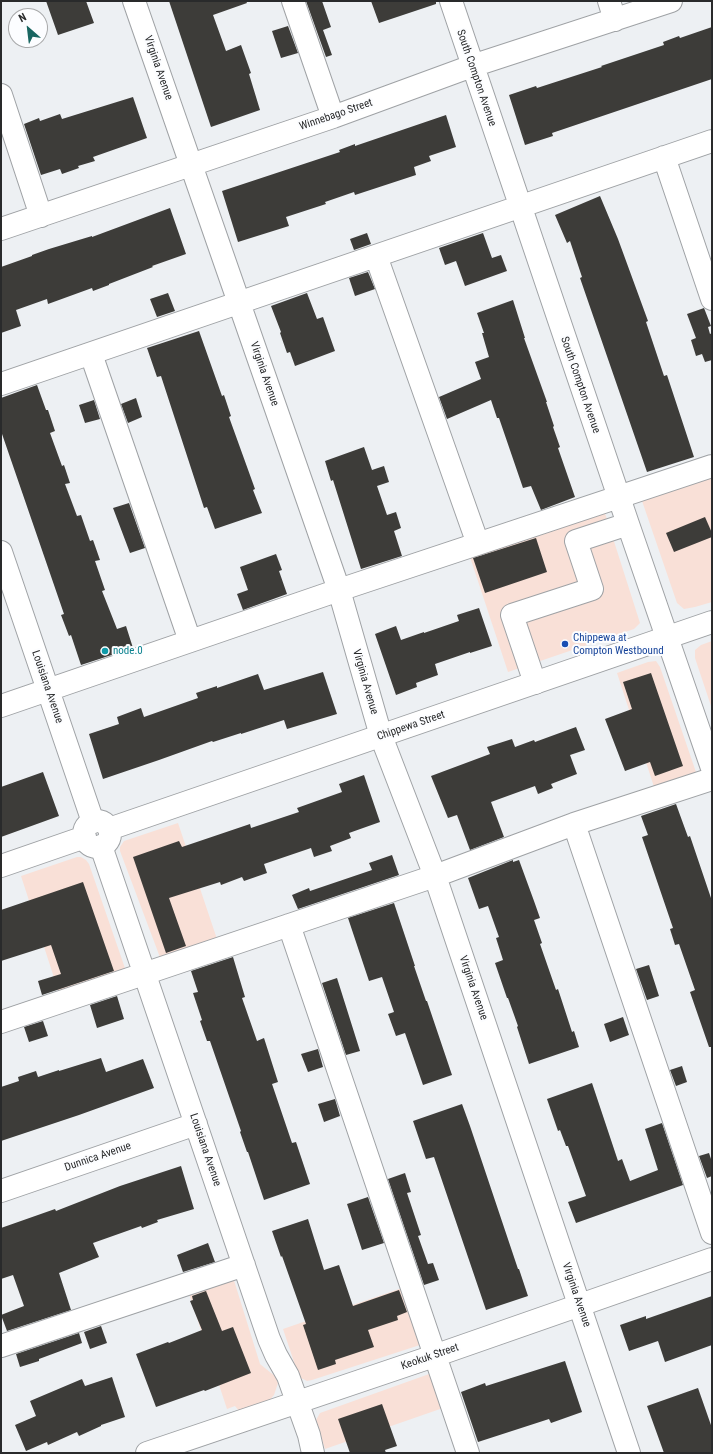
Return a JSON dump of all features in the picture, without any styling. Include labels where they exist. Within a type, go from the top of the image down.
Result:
[{"type":"street","name":"Virginia Avenue","points":[[134,1],[339,590],[381,736],[435,876],[629,1453]]},
{"type":"street","points":[[293,1],[333,117]]},
{"type":"street","name":"South Compton Avenue","points":[[450,1],[666,638],[712,768]]},
{"type":"street","name":"Winnebago Street","points":[[1,229],[333,117],[472,66],[612,11],[671,1]]},
{"type":"street","points":[[1,95],[41,216]]},
{"type":"street","points":[[1,384],[712,141]]},
{"type":"street","points":[[664,157],[712,299]]},
{"type":"street","points":[[376,256],[478,544]]},
{"type":"street","points":[[91,354],[190,642]]},
{"type":"street","points":[[1,706],[339,590],[712,466]]},
{"type":"street","points":[[535,683],[512,616],[592,589],[576,541],[628,524]]},
{"type":"street","name":"Louisiana Avenue","points":[[1,552],[272,1347],[288,1376],[309,1436],[313,1453]]},
{"type":"street","name":"Chippewa Street","points":[[1,866],[712,622]]},
{"type":"street","points":[[1,1022],[435,876],[574,824],[712,779]]},
{"type":"street","points":[[574,824],[712,1233]]},
{"type":"street","points":[[289,925],[468,1453]]},
{"type":"street","name":"Dunnica Avenue","points":[[1,1191],[196,1124]]},
{"type":"street","name":"Keokuk Street","points":[[147,1453],[434,1356],[712,1259]]},
{"type":"street","points":[[1,1346],[244,1264]]},
{"type":"shaded area","points":[[712,475],[712,602],[684,609],[677,603],[641,498]]},
{"type":"shaded area","points":[[604,510],[640,623],[634,629],[508,672],[469,554]]},
{"type":"shaded area","points":[[712,641],[712,709],[695,658],[695,650],[701,645]]},
{"type":"shaded area","points":[[656,661],[660,667],[698,778],[656,793],[617,673],[648,662]]},
{"type":"shaded area","points":[[178,823],[218,942],[161,960],[120,851],[120,847],[124,841]]},
{"type":"shaded area","points":[[77,857],[81,857],[89,864],[127,974],[60,996],[21,876]]},
{"type":"shaded area","points":[[232,1274],[260,1364],[276,1377],[278,1383],[274,1395],[268,1402],[239,1411],[235,1406],[227,1409],[187,1288]]},
{"type":"shaded area","points":[[405,1287],[423,1344],[312,1380],[307,1381],[301,1378],[298,1374],[283,1329]]},
{"type":"shaded area","points":[[432,1373],[443,1408],[325,1449],[316,1420],[320,1413]]},
{"type":"building","points":[[46,1],[86,1],[94,23],[58,35]]},
{"type":"building","points":[[169,1],[246,1],[247,3],[213,15],[226,51],[241,45],[251,73],[249,74],[260,110],[211,127]]},
{"type":"building","points":[[306,1],[322,1],[331,27],[323,30],[332,55],[326,57]]},
{"type":"building","points":[[371,1],[436,1],[436,4],[379,23]]},
{"type":"building","points":[[288,26],[298,53],[281,58],[272,31]]},
{"type":"building","points":[[712,27],[712,79],[552,133],[553,136],[525,145],[509,95],[536,86],[537,88],[602,67],[601,66],[664,45],[663,42],[679,36],[680,38]]},
{"type":"building","points":[[133,97],[147,138],[93,157],[95,161],[78,166],[79,168],[62,174],[60,169],[41,175],[24,124],[39,118],[40,121],[60,114],[62,119]]},
{"type":"building","points":[[446,115],[456,147],[429,156],[431,161],[414,167],[416,175],[355,195],[354,192],[325,202],[326,204],[286,217],[289,226],[238,242],[222,191],[340,152],[339,150],[355,144],[355,146]]},
{"type":"building","points":[[600,196],[618,239],[648,321],[646,322],[664,376],[667,375],[694,457],[647,472],[580,278],[582,277],[570,241],[567,243],[555,215]]},
{"type":"building","points":[[170,208],[186,254],[152,266],[153,267],[93,291],[92,288],[48,304],[47,299],[16,310],[21,326],[1,333],[1,267],[49,249],[92,237]]},
{"type":"building","points":[[367,233],[371,244],[354,250],[350,239]]},
{"type":"building","points":[[483,233],[492,258],[501,255],[507,271],[465,286],[456,261],[445,265],[439,248]]},
{"type":"building","points":[[368,272],[375,289],[355,296],[349,278]]},
{"type":"building","points":[[168,293],[175,311],[157,317],[150,299]]},
{"type":"building","points":[[307,293],[317,319],[323,317],[335,351],[295,366],[290,352],[287,353],[271,306]]},
{"type":"building","points":[[513,300],[524,338],[547,402],[560,447],[558,448],[575,497],[541,510],[531,486],[523,488],[499,418],[497,418],[491,400],[447,419],[439,397],[481,379],[475,362],[489,357],[482,333],[484,333],[477,313]]},
{"type":"building","points":[[704,308],[711,326],[708,327],[710,334],[712,333],[712,360],[705,362],[702,354],[696,356],[691,340],[696,338],[687,314]]},
{"type":"building","points":[[199,331],[222,396],[224,395],[231,416],[229,417],[262,513],[215,529],[207,507],[204,508],[161,376],[157,377],[147,348]]},
{"type":"building","points":[[37,385],[55,431],[50,433],[70,483],[65,484],[77,516],[81,515],[90,541],[93,540],[100,560],[95,561],[105,590],[102,591],[117,629],[126,626],[133,648],[81,665],[71,635],[69,636],[61,615],[64,614],[1,431],[1,398]]},
{"type":"building","points":[[136,398],[142,417],[128,423],[121,404]]},
{"type":"building","points":[[94,400],[100,419],[85,423],[79,405]]},
{"type":"building","points":[[364,447],[372,470],[384,466],[389,482],[377,486],[387,515],[396,512],[401,528],[394,531],[402,556],[361,569],[333,480],[331,481],[325,461]]},
{"type":"building","points":[[129,503],[145,548],[130,553],[113,508]]},
{"type":"building","points":[[705,517],[712,533],[712,537],[674,552],[666,533]]},
{"type":"building","points":[[536,538],[547,572],[485,593],[473,558]]},
{"type":"building","points":[[276,554],[282,570],[279,571],[287,594],[243,610],[237,594],[248,590],[240,567]]},
{"type":"building","points":[[479,608],[492,646],[435,664],[438,675],[416,683],[417,687],[396,695],[375,634],[396,626],[401,640],[459,621],[457,615]]},
{"type":"building","points":[[323,672],[337,714],[287,729],[284,720],[241,734],[213,742],[212,741],[103,779],[89,734],[119,724],[117,717],[141,708],[144,717],[198,698],[196,693],[217,686],[217,688],[258,674],[264,690]]},
{"type":"building","points":[[651,673],[683,766],[655,776],[650,762],[625,771],[605,719],[632,709],[623,682]]},
{"type":"building","points":[[576,727],[585,750],[570,755],[577,774],[551,784],[553,788],[538,794],[535,786],[491,802],[504,837],[470,850],[457,815],[448,818],[431,776],[490,754],[487,747],[512,739],[515,747],[534,740],[535,742]]},
{"type":"building","points":[[43,772],[59,816],[1,837],[1,787]]},
{"type":"building","points":[[364,775],[380,822],[349,833],[351,838],[330,846],[332,851],[314,857],[311,848],[264,864],[267,873],[244,881],[242,877],[221,885],[220,882],[169,898],[186,946],[166,953],[133,857],[179,841],[182,847],[250,824],[251,828],[299,812],[297,808],[342,792],[339,784]]},
{"type":"building","points":[[676,804],[688,837],[690,836],[712,901],[712,1047],[709,1047],[690,992],[695,990],[679,944],[675,945],[670,929],[673,928],[642,837],[648,835],[641,816]]},
{"type":"building","points":[[392,855],[399,875],[298,909],[292,895],[309,888],[310,891],[372,870],[369,863]]},
{"type":"building","points":[[513,860],[513,862],[519,860],[540,918],[534,920],[542,943],[540,944],[556,990],[558,989],[572,1032],[574,1031],[579,1047],[529,1064],[517,1027],[518,1026],[495,963],[503,960],[496,938],[499,937],[488,906],[479,909],[468,878]]},
{"type":"building","points":[[83,882],[114,971],[42,995],[38,981],[61,974],[51,945],[1,961],[1,910]]},
{"type":"building","points":[[394,903],[452,1075],[423,1085],[405,1033],[396,1036],[388,1014],[394,1012],[382,977],[369,981],[348,918]]},
{"type":"building","points":[[233,957],[245,997],[242,998],[257,1041],[264,1038],[278,1082],[272,1084],[292,1143],[296,1142],[310,1184],[264,1200],[210,1041],[207,1041],[200,1021],[202,1020],[193,993],[198,992],[191,971]]},
{"type":"building","points":[[649,965],[659,996],[647,1000],[636,969]]},
{"type":"building","points":[[337,978],[360,1051],[346,1055],[322,983]]},
{"type":"building","points":[[117,996],[124,1019],[97,1028],[90,1005]]},
{"type":"building","points":[[623,1017],[629,1035],[610,1042],[604,1024]]},
{"type":"building","points":[[43,1021],[48,1036],[29,1042],[24,1027]]},
{"type":"building","points":[[318,1049],[323,1067],[308,1072],[301,1054]]},
{"type":"building","points":[[101,1058],[106,1072],[143,1059],[154,1088],[1,1141],[1,1087],[19,1081],[18,1077],[36,1071],[38,1077]]},
{"type":"building","points":[[682,1066],[687,1082],[676,1086],[670,1070]]},
{"type":"building","points":[[592,1083],[618,1161],[622,1159],[630,1181],[658,1170],[645,1129],[662,1123],[683,1185],[576,1223],[568,1202],[586,1196],[568,1146],[566,1146],[560,1130],[558,1131],[547,1099]]},
{"type":"building","points":[[335,1099],[340,1116],[324,1122],[318,1104]]},
{"type":"building","points":[[462,1104],[528,1296],[486,1310],[434,1157],[426,1159],[413,1121]]},
{"type":"building","points":[[709,1153],[712,1162],[712,1176],[707,1178],[699,1156]]},
{"type":"building","points":[[181,1166],[194,1209],[157,1220],[158,1222],[142,1228],[141,1226],[93,1243],[99,1257],[59,1273],[71,1310],[7,1331],[1,1315],[24,1306],[13,1275],[1,1279],[1,1228],[55,1209],[56,1211],[120,1186]]},
{"type":"building","points":[[405,1173],[411,1192],[407,1193],[421,1235],[418,1236],[428,1264],[433,1263],[439,1280],[424,1285],[388,1179]]},
{"type":"building","points":[[368,1197],[384,1243],[362,1250],[347,1204]]},
{"type":"building","points":[[308,1219],[324,1270],[339,1265],[353,1306],[399,1290],[407,1312],[397,1316],[398,1320],[368,1330],[374,1347],[335,1360],[336,1364],[318,1370],[303,1325],[306,1324],[272,1231]]},
{"type":"building","points":[[208,1243],[215,1262],[183,1272],[177,1255]]},
{"type":"building","points":[[206,1291],[222,1331],[233,1327],[251,1373],[205,1391],[204,1390],[156,1407],[136,1354],[202,1330],[190,1301],[193,1300],[192,1296]]},
{"type":"building","points":[[712,1296],[712,1345],[665,1362],[658,1341],[629,1351],[620,1325],[646,1316],[646,1319]]},
{"type":"building","points":[[101,1326],[107,1343],[90,1349],[84,1332]]},
{"type":"building","points":[[79,1333],[82,1343],[39,1359],[39,1361],[20,1367],[16,1354]]},
{"type":"building","points":[[565,1361],[582,1412],[551,1423],[549,1419],[478,1442],[461,1392],[485,1383],[486,1386]]},
{"type":"building","points":[[112,1377],[125,1417],[101,1425],[79,1436],[77,1432],[48,1445],[47,1442],[26,1451],[15,1425],[36,1416],[30,1401],[82,1379],[85,1386]]},
{"type":"building","points":[[698,1388],[712,1428],[712,1453],[664,1453],[647,1406]]},
{"type":"building","points":[[382,1404],[397,1446],[385,1450],[386,1453],[350,1453],[338,1419]]},
{"type":"place","name":"Chippewa at Compton Westbound","points":[[565,644]]},
{"type":"place","name":"node.0","points":[[105,651]]}]
